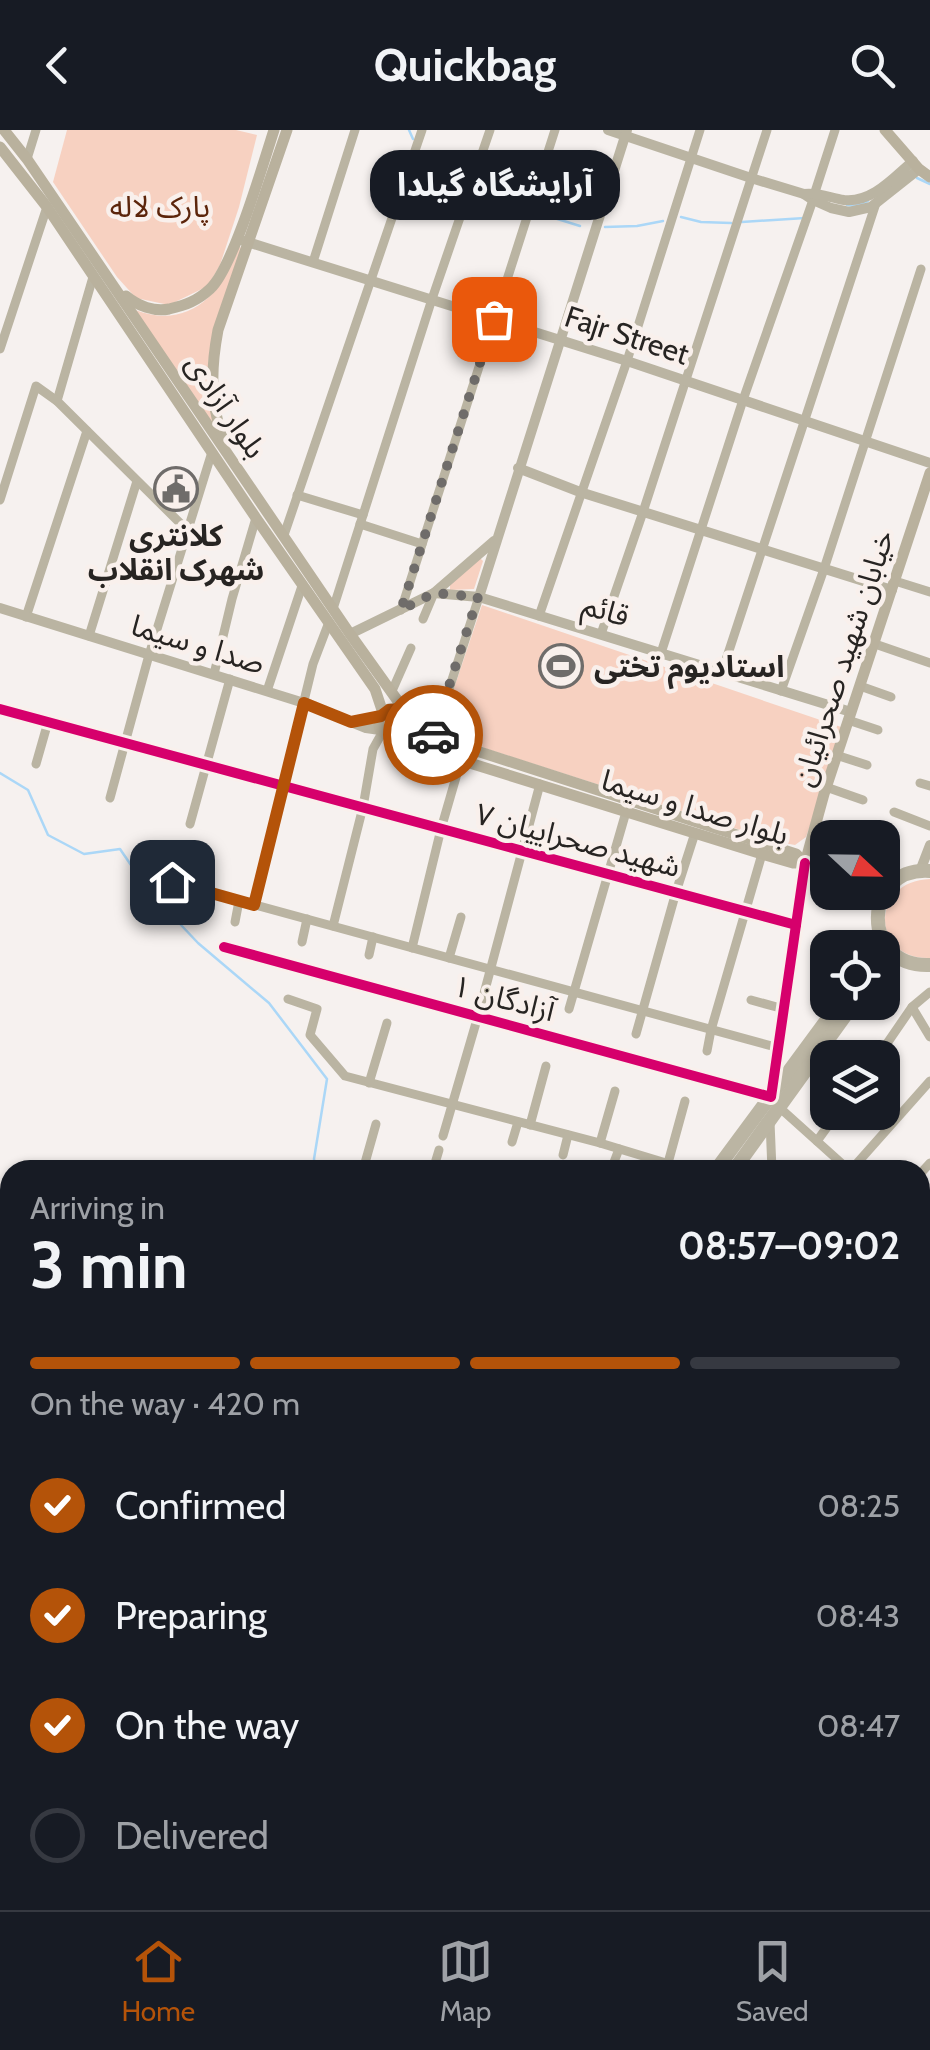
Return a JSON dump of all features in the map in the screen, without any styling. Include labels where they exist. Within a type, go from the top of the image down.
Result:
[{"type":"main road","name":"بلوار آزادی","points":[[4,130],[226,450],[256,518],[376,689],[381,723]]},
{"type":"main road","points":[[885,130],[920,175]]},
{"type":"main road","points":[[226,450],[214,414],[213,357],[243,240],[279,134]]},
{"type":"main road","name":"بلوار آزادی","points":[[2,153],[28,168],[46,207],[212,452],[284,535],[415,723]]},
{"type":"main road","points":[[114,286],[136,304],[161,310],[189,305],[213,286],[243,240]]},
{"type":"main road","name":"خیابان شهید صحرائیان","points":[[805,863],[836,754],[930,474]]},
{"type":"main road","points":[[381,723],[396,709],[405,710]]},
{"type":"main road","name":"بلوار صدا و سیما","points":[[381,723],[402,740],[420,747],[793,864],[805,863]]},
{"type":"main road","points":[[402,740],[414,732],[415,723]]},
{"type":"main road","name":"بلوار صدا و سیما","points":[[415,723],[432,734],[796,854],[805,863]]},
{"type":"main road","points":[[420,747],[421,736],[432,734]]},
{"type":"main road","points":[[805,863],[810,865]]},
{"type":"main road","points":[[900,878],[925,871]]},
{"type":"main road","points":[[900,958],[930,965]]},
{"type":"main road","points":[[822,1040],[839,1020]]},
{"type":"main road","points":[[725,1160],[776,1102],[810,1055]]},
{"type":"main road","points":[[742,1160],[770,1122],[776,1102]]},
{"type":"street","points":[[28,168],[36,130]]},
{"type":"street","points":[[313,262],[356,130]]},
{"type":"street","points":[[284,535],[422,130]]},
{"type":"street","points":[[333,609],[490,130]]},
{"type":"street","points":[[401,610],[555,130]]},
{"type":"street","points":[[608,130],[849,212],[860,212],[920,175]]},
{"type":"street","points":[[539,616],[627,360],[700,130]]},
{"type":"street","points":[[601,634],[767,130]]},
{"type":"street","points":[[661,652],[836,130]]},
{"type":"street","points":[[432,734],[626,133]]},
{"type":"street","points":[[814,199],[865,198],[920,175]]},
{"type":"street","points":[[722,672],[876,203]]},
{"type":"street","points":[[0,350],[46,207]]},
{"type":"street","name":"Fajr Street","points":[[243,240],[627,360],[930,462]]},
{"type":"street","points":[[781,691],[921,269]]},
{"type":"street","points":[[57,401],[93,278]]},
{"type":"street","points":[[0,500],[36,386],[57,401],[187,530]]},
{"type":"street","points":[[26,617],[87,431]]},
{"type":"street","points":[[110,798],[149,655],[212,452]]},
{"type":"street","points":[[518,468],[580,492],[824,569],[930,592]]},
{"type":"street","points":[[89,636],[138,481]]},
{"type":"street","points":[[297,495],[422,544]]},
{"type":"street","points":[[214,674],[256,518]]},
{"type":"street","points":[[916,518],[930,522]]},
{"type":"street","points":[[350,634],[434,593],[495,540]]},
{"type":"street","points":[[267,691],[302,586]]},
{"type":"street","points":[[423,619],[434,593]]},
{"type":"street","name":"قائم","points":[[434,593],[478,597],[661,652],[850,716]]},
{"type":"street","name":"صدا و سیما","points":[[0,608],[304,703],[351,722],[381,723]]},
{"type":"street","points":[[254,905],[314,664],[329,622]]},
{"type":"street","points":[[874,644],[930,663]]},
{"type":"street","points":[[392,691],[411,648]]},
{"type":"street","points":[[190,824],[230,679]]},
{"type":"street","points":[[860,686],[891,697]]},
{"type":"street","name":"شهید صحراییان ۷","points":[[0,709],[796,925]]},
{"type":"street","points":[[850,716],[878,730]]},
{"type":"street","points":[[36,764],[48,722]]},
{"type":"street","points":[[333,926],[381,723]]},
{"type":"street","points":[[836,754],[867,765]]},
{"type":"street","points":[[412,948],[461,760]]},
{"type":"street","points":[[443,1136],[540,784]]},
{"type":"street","points":[[826,788],[864,800]]},
{"type":"street","points":[[569,1009],[626,812]]},
{"type":"street","points":[[894,812],[930,826]]},
{"type":"street","points":[[636,1034],[695,833]]},
{"type":"street","points":[[925,871],[930,845]]},
{"type":"street","points":[[707,1050],[762,854]]},
{"type":"street","name":"خیابان شهید صحرائیان","points":[[776,1102],[779,1048],[805,863]]},
{"type":"street","points":[[172,882],[779,1048]]},
{"type":"street","points":[[234,922],[239,901]]},
{"type":"street","points":[[436,969],[461,918]]},
{"type":"street","points":[[302,942],[307,919]]},
{"type":"street","points":[[369,954],[372,937]]},
{"type":"street","name":"آزادگان ۱","points":[[224,946],[776,1102]]},
{"type":"street","points":[[890,1040],[912,1007],[930,992]]},
{"type":"street","points":[[288,999],[316,1009],[310,1035],[345,1076],[600,1143],[643,1160]]},
{"type":"street","points":[[751,1000],[784,1009]]},
{"type":"street","points":[[912,1007],[930,1037]]},
{"type":"street","points":[[369,1083],[387,1023]]},
{"type":"street","points":[[530,1125],[546,1066]]},
{"type":"street","points":[[859,1160],[926,1085]]},
{"type":"street","points":[[600,1143],[615,1091]]},
{"type":"street","points":[[669,1160],[685,1101]]},
{"type":"street","points":[[776,1102],[839,1160]]},
{"type":"street","points":[[512,1142],[518,1122]]},
{"type":"street","points":[[770,1122],[772,1160]]},
{"type":"street","points":[[366,1160],[376,1124]]},
{"type":"street","points":[[817,1141],[825,1130]]},
{"type":"street","points":[[563,1155],[568,1136]]},
{"type":"street","points":[[615,1160],[619,1149]]},
{"type":"street","points":[[436,1160],[439,1150]]},
{"type":"green space","name":"پارک لاله","points":[[67,130],[236,130],[257,135],[239,207],[220,265],[208,286],[169,305],[136,298],[117,277],[53,182]]},
{"type":"green space","points":[[239,247],[242,248],[209,358],[209,397],[216,428],[135,310],[154,315],[187,312],[213,293]]},
{"type":"green space","points":[[480,558],[483,561],[474,589],[450,590],[450,585]]},
{"type":"green space","name":"استادیوم تختی","points":[[482,605],[844,728],[806,837],[795,845],[487,749],[441,727]]},
{"type":"green space","points":[[930,879],[930,958],[900,949],[900,930],[887,930],[887,910],[900,910],[900,889]]},
{"type":"waterway","points":[[409,130],[413,139]]},
{"type":"waterway","points":[[420,155],[462,189]]},
{"type":"waterway","points":[[917,178],[930,184]]},
{"type":"waterway","points":[[473,196],[522,209]]},
{"type":"waterway","points":[[847,205],[868,201]]},
{"type":"waterway","points":[[535,212],[580,226]]},
{"type":"waterway","points":[[681,217],[731,223]]},
{"type":"waterway","points":[[742,222],[805,218]]},
{"type":"waterway","points":[[605,227],[663,221]]},
{"type":"waterway","points":[[0,773],[28,790],[48,835],[84,854],[120,849],[148,890],[198,943],[269,1003],[327,1079],[314,1160]]},
{"type":"cycle path","points":[[0,709],[796,925]]},
{"type":"cycle path","points":[[224,947],[771,1097],[805,863]]},
{"type":"way so far","points":[[433,735],[478,597],[434,593],[401,610],[494,319]]},
{"type":"place","name":"آرایشگاه گیلدا","points":[[494,319]]},
{"type":"place","name":"کلانتری شهرک انقلاب","points":[[176,489]]},
{"type":"place","name":"استادیوم تختی","points":[[561,666]]},
{"type":"route","points":[[172,882],[254,905],[304,703],[351,722],[400,709],[433,735]]}]
